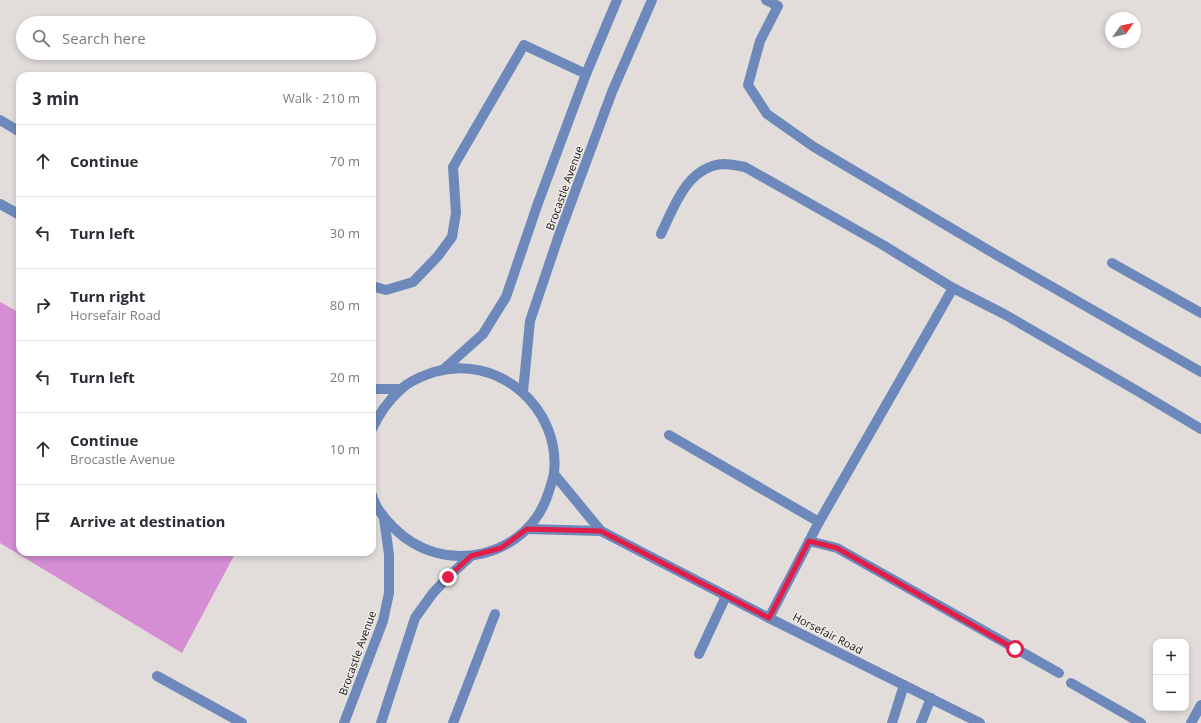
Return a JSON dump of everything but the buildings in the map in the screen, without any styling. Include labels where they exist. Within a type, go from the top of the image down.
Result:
[{"type":"street","name":"Brocastle Avenue","points":[[444,369],[483,334],[506,297],[538,203],[586,74],[617,0]]},
{"type":"street","name":"Brocastle Avenue","points":[[523,392],[530,321],[559,235],[612,92],[652,0]]},
{"type":"street","points":[[766,0],[780,3],[760,41],[748,85],[767,114],[814,146],[937,220],[1201,372]]},
{"type":"street","points":[[376,287],[386,290],[413,282],[438,256],[452,236],[456,213],[453,167],[524,45],[586,74]]},
{"type":"street","points":[[0,120],[16,130]]},
{"type":"street","points":[[661,234],[682,190],[694,177],[707,168],[724,164],[745,166],[883,245],[953,288],[1004,314],[1201,429]]},
{"type":"street","points":[[0,204],[16,213]]},
{"type":"street","points":[[1112,263],[1201,313]]},
{"type":"street","points":[[769,618],[819,522],[953,288]]},
{"type":"street","points":[[376,422],[384,407],[401,389],[421,376],[444,369],[473,369],[500,376],[523,392],[538,409],[549,429],[554,452],[554,474],[545,504],[527,529],[501,548],[471,556],[446,556],[422,549],[402,536],[384,518],[376,502]]},
{"type":"street","points":[[376,389],[401,389]]},
{"type":"street","points":[[669,435],[819,522]]},
{"type":"street","name":"Horsefair Road","points":[[554,474],[601,531],[769,618],[980,723]]},
{"type":"street","name":"Brocastle Avenue","points":[[344,723],[383,621],[389,593],[389,555],[384,518]]},
{"type":"street","name":"Horsefair Road","points":[[527,529],[601,531]]},
{"type":"street","points":[[809,541],[837,548],[1058,673]]},
{"type":"street","points":[[381,723],[416,618],[433,593],[471,556]]},
{"type":"street","points":[[699,654],[726,596]]},
{"type":"street","points":[[454,723],[495,614]]},
{"type":"street","points":[[157,676],[242,723]]},
{"type":"street","points":[[1070,683],[1141,723]]},
{"type":"street","points":[[892,723],[904,685]]},
{"type":"street","points":[[921,723],[930,698]]},
{"type":"street","points":[[1192,723],[1201,705]]},
{"type":"route","points":[[448,577],[471,556],[501,548],[527,529],[601,531],[769,618],[809,541],[837,548],[1015,649]]}]
